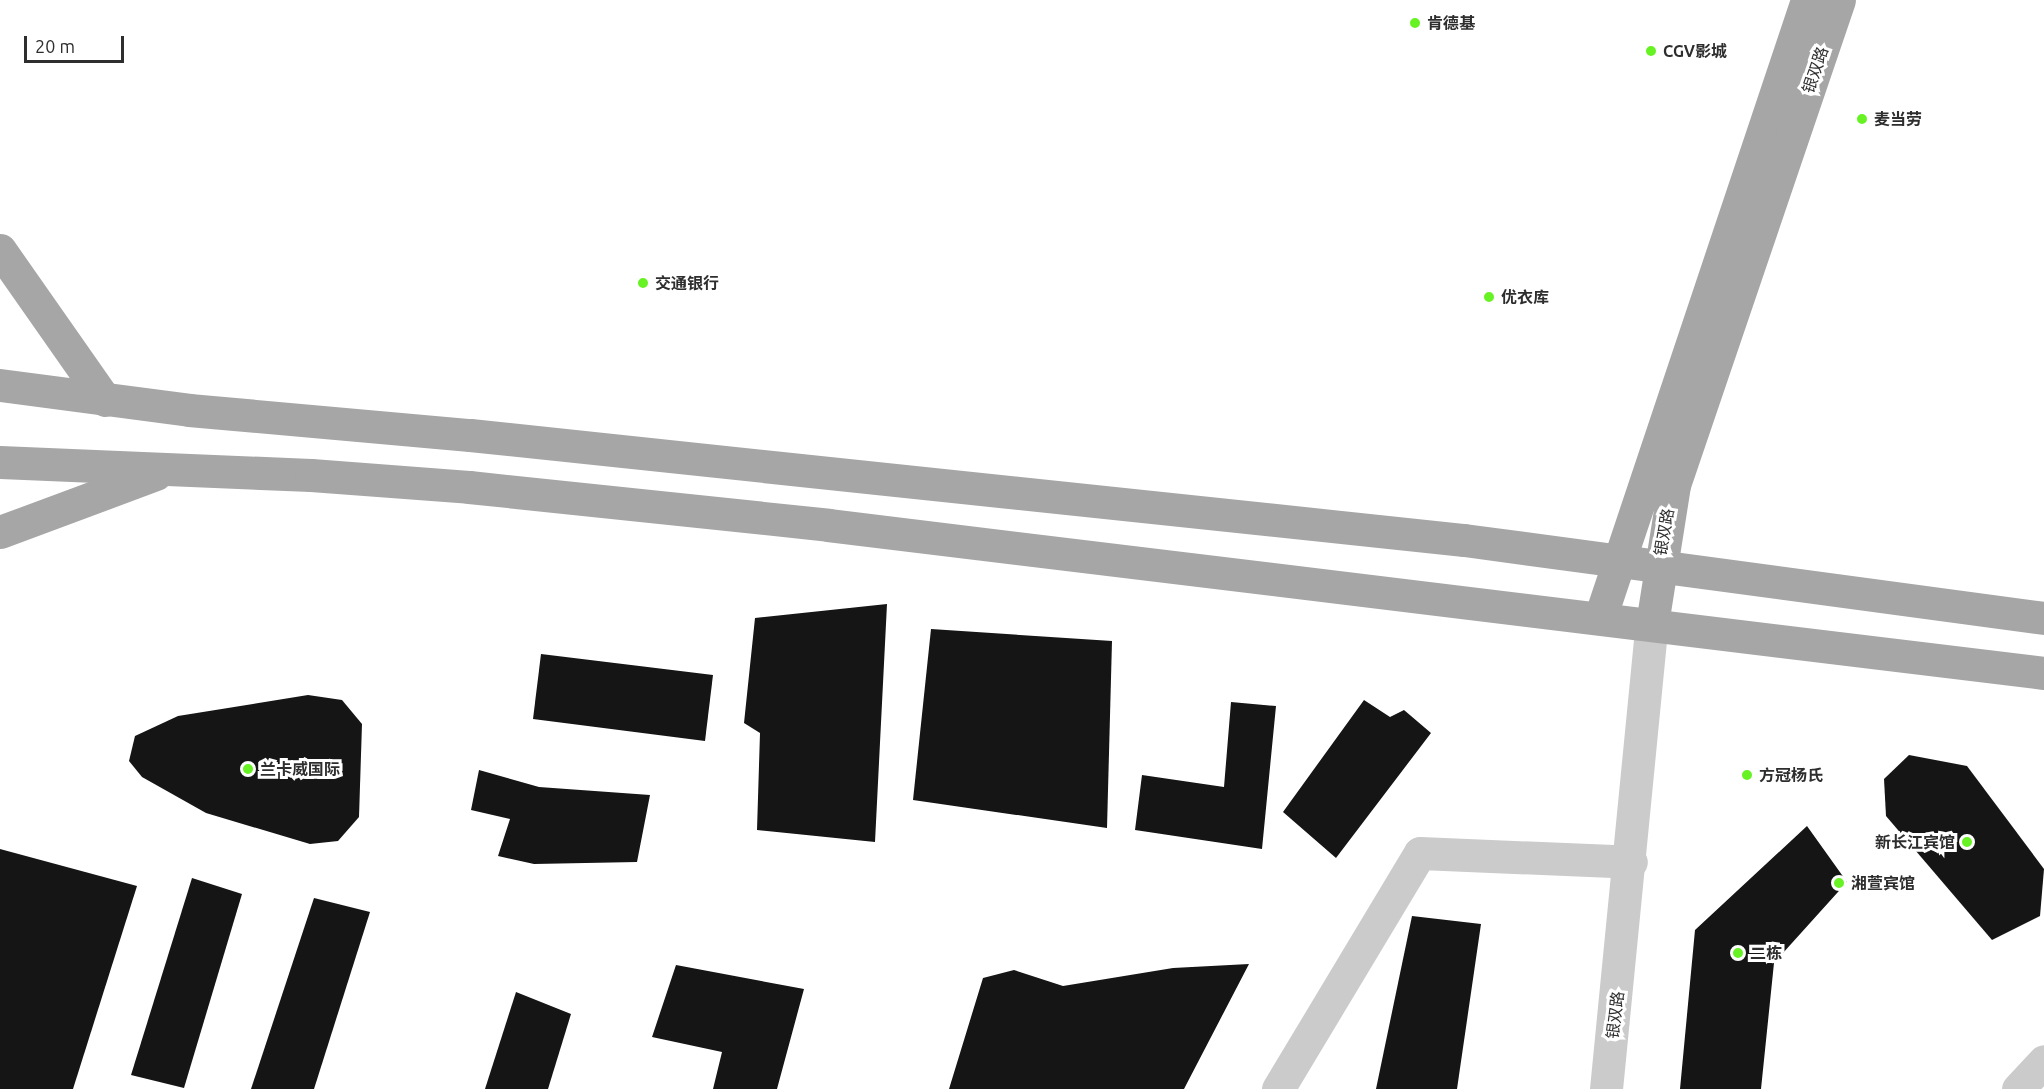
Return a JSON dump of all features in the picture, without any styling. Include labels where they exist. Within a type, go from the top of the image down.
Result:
[{"type":"main road","name":"银双路","points":[[1600,618],[1807,0]]},
{"type":"main road","name":"银双路","points":[[1652,624],[1659,564],[1674,485],[1839,0]]},
{"type":"main road","points":[[0,250],[105,400]]},
{"type":"main road","points":[[0,385],[105,400],[1281,520],[1659,564],[2044,618]]},
{"type":"main road","points":[[0,462],[469,487],[828,525],[2044,673]]},
{"type":"main road","points":[[0,532],[168,470]]},
{"type":"street","name":"银双路","points":[[1606,1089],[1631,862],[1652,624]]},
{"type":"street","points":[[1278,1089],[1420,853],[1631,862]]},
{"type":"street","points":[[2018,1089],[2044,1061]]},
{"type":"building","points":[[887,604],[875,842],[757,830],[760,733],[744,723],[755,618]]},
{"type":"building","points":[[931,629],[1112,641],[1107,828],[913,800]]},
{"type":"building","points":[[541,654],[713,675],[705,741],[533,719]]},
{"type":"building","name":"兰卡威国际","points":[[308,695],[342,700],[362,724],[359,817],[338,841],[310,844],[206,813],[142,777],[129,761],[135,736],[178,716]]},
{"type":"building","points":[[1364,700],[1390,717],[1404,710],[1431,733],[1336,858],[1283,812]]},
{"type":"building","points":[[1231,702],[1276,706],[1262,849],[1135,830],[1142,775],[1224,787]]},
{"type":"building","points":[[1909,755],[1967,766],[2044,869],[2040,916],[1992,940],[1886,816],[1884,779]]},
{"type":"building","points":[[479,770],[539,787],[650,795],[637,862],[534,864],[498,856],[510,819],[471,810]]},
{"type":"building","name":"二栋","points":[[1807,826],[1847,882],[1774,963],[1761,1089],[1680,1089],[1695,930]]},
{"type":"building","points":[[0,849],[137,886],[73,1089],[0,1089]]},
{"type":"building","points":[[192,878],[242,894],[184,1088],[131,1075]]},
{"type":"building","points":[[314,898],[370,912],[314,1089],[251,1089]]},
{"type":"building","points":[[1412,916],[1481,924],[1457,1089],[1376,1089]]},
{"type":"building","points":[[1249,964],[1184,1089],[949,1089],[983,978],[1014,970],[1063,986],[1173,968]]},
{"type":"building","points":[[676,965],[804,989],[777,1089],[713,1089],[722,1052],[652,1037]]},
{"type":"building","points":[[516,992],[571,1014],[548,1089],[485,1089]]},
{"type":"place","name":"肯德基","points":[[1415,23]]},
{"type":"place","name":"CGV影城","points":[[1651,51]]},
{"type":"place","name":"麦当劳","points":[[1862,119]]},
{"type":"place","name":"交通银行","points":[[643,283]]},
{"type":"place","name":"优衣库","points":[[1489,297]]},
{"type":"place","name":"兰卡威国际","points":[[248,769]]},
{"type":"place","name":"方冠杨氏","points":[[1747,775]]},
{"type":"place","name":"新长江宾馆","points":[[1967,842]]},
{"type":"place","name":"湘萱宾馆","points":[[1839,883]]},
{"type":"place","name":"二栋","points":[[1738,953]]}]
